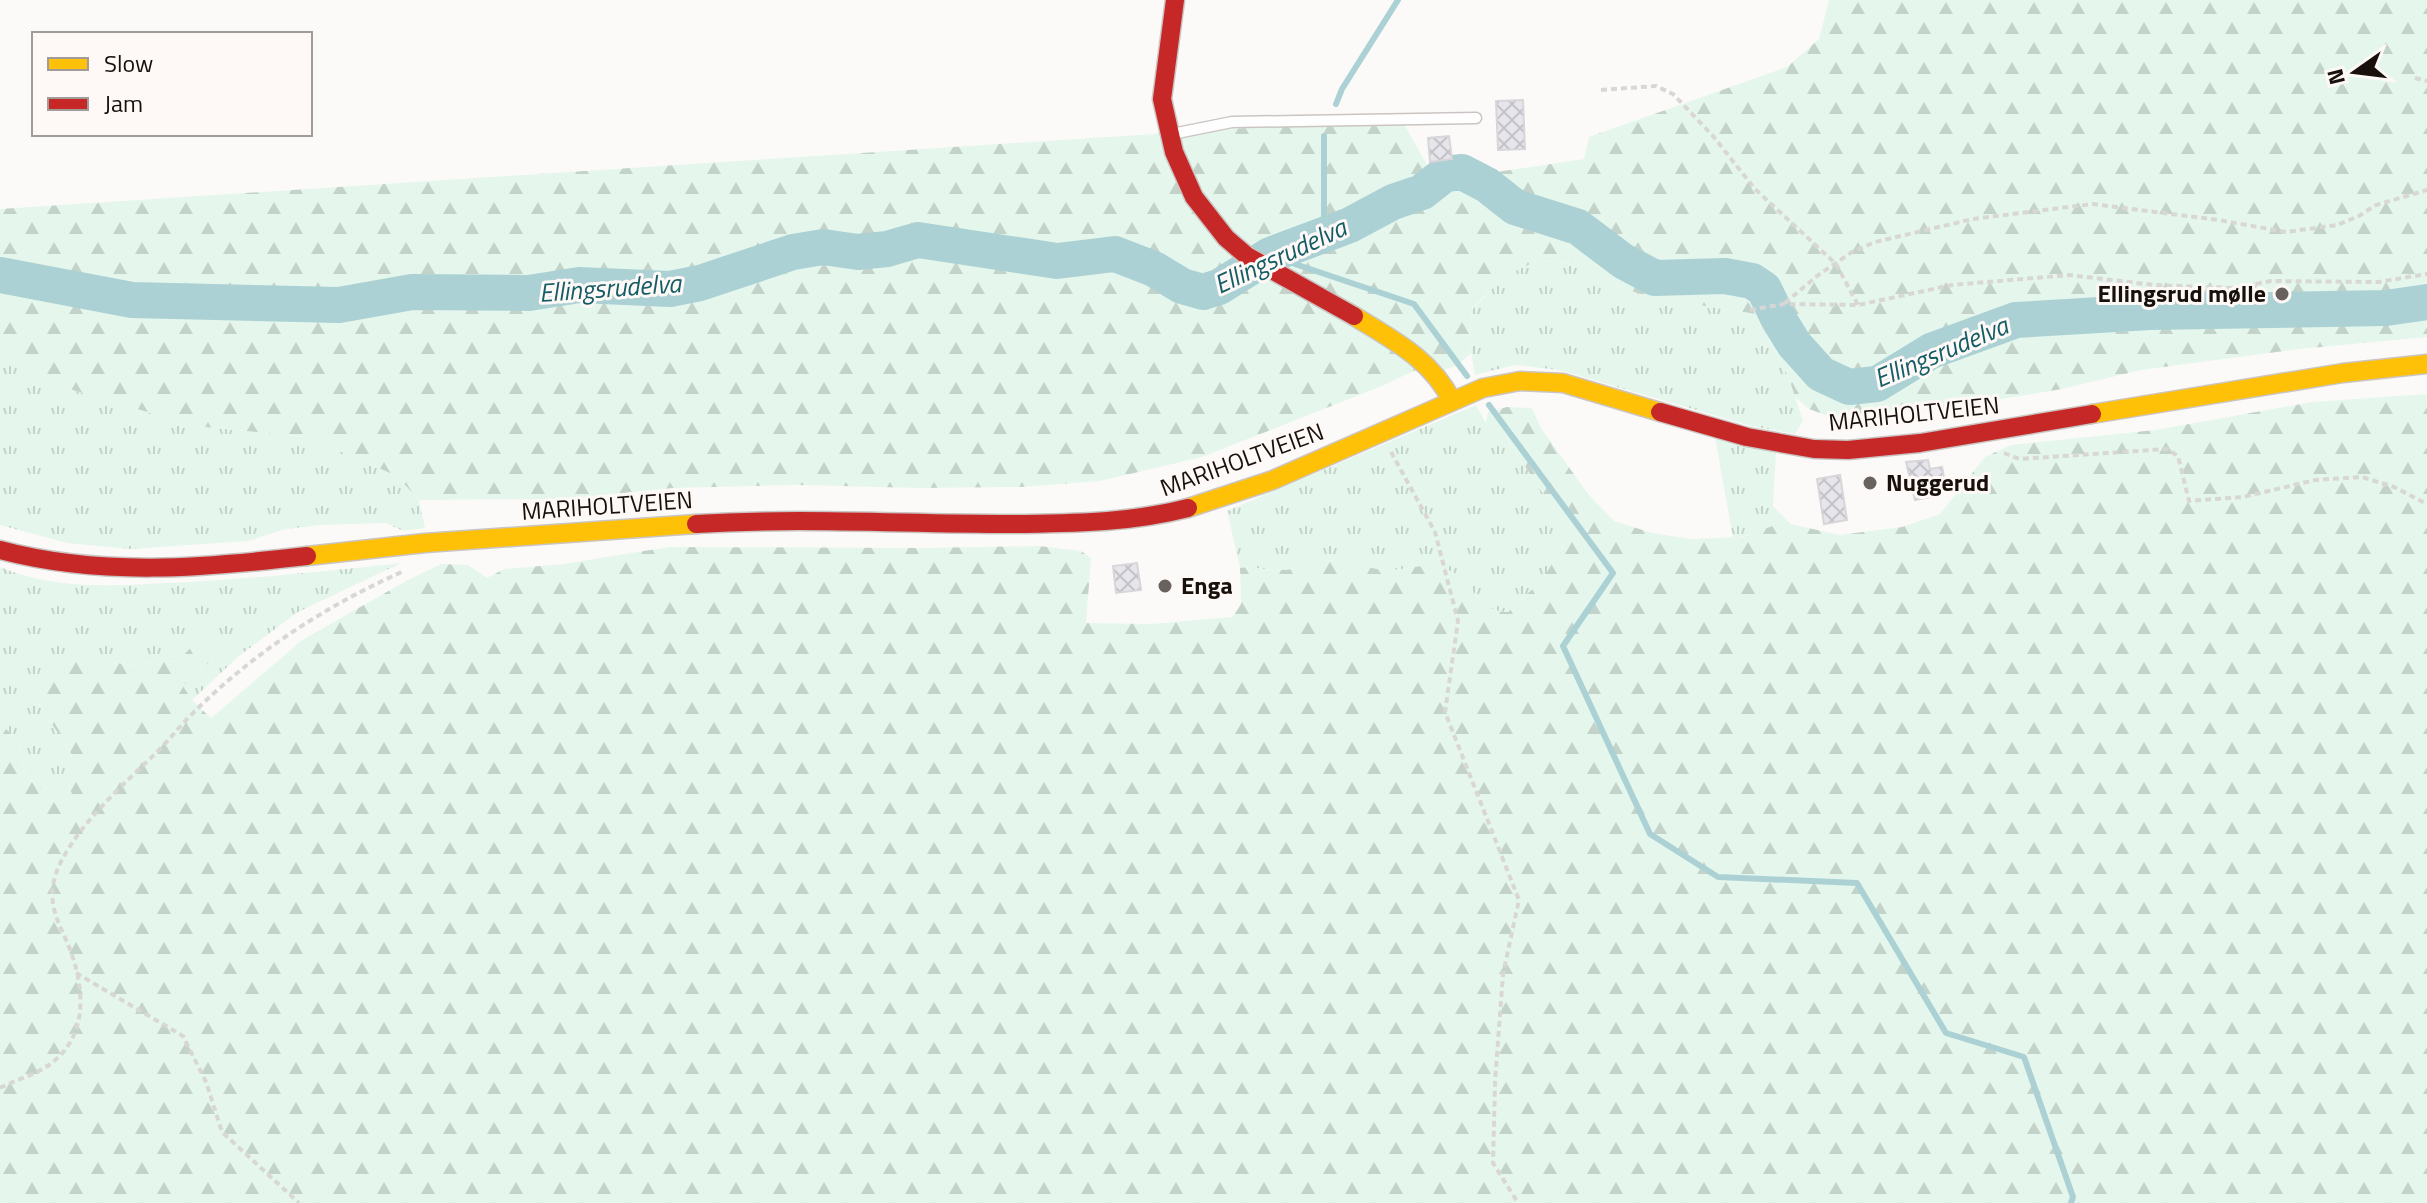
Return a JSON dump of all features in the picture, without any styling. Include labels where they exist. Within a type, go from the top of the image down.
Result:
[{"type":"street","points":[[1175,0],[1162,99],[1174,152],[1194,197],[1226,238],[1254,260],[1316,293],[1416,354],[1442,381],[1452,401]]},
{"type":"street","name":"MARIHOLTVEIEN","points":[[0,550],[38,560],[104,568],[221,566],[425,543],[743,521],[1114,522],[1149,518],[1207,503],[1273,480],[1483,388],[1520,381],[1563,383],[1747,437],[1814,449],[1848,450],[1920,443],[2329,375],[2427,364]]},
{"type":"lane","points":[[1170,134],[1232,122],[1476,118]]},
{"type":"path","points":[[2415,78],[2427,81]]},
{"type":"path","points":[[1601,90],[1656,86],[1673,94],[1713,136],[1755,189],[1836,264],[1858,305]]},
{"type":"path","points":[[1784,304],[1852,252],[1875,242],[1904,233],[2010,214],[2093,204],[2286,232],[2337,225],[2376,205],[2427,190]]},
{"type":"path","points":[[1750,310],[1784,304],[1858,305],[1952,285],[2069,275],[2154,285],[2235,288],[2271,281],[2378,282],[2427,274]]},
{"type":"path","points":[[1988,432],[2001,452],[2019,459],[2167,449],[2178,456],[2189,501],[2243,497],[2315,480],[2362,477],[2394,487],[2427,504]]},
{"type":"path","points":[[1381,433],[1435,532],[1458,621],[1445,712],[1519,900],[1503,974],[1493,1163],[1518,1203]]},
{"type":"path","points":[[0,1088],[49,1065],[71,1042],[81,1015],[73,959],[57,925],[53,895],[58,869],[73,844],[117,788],[204,703],[314,616],[406,570]]},
{"type":"path","points":[[76,973],[183,1036],[206,1082],[222,1132],[299,1203]]},
{"type":"green space","points":[[1829,0],[2427,0],[2427,337],[2300,349],[2141,370],[2062,389],[1941,409],[1834,418],[1809,409],[1795,397],[1789,378],[1756,314],[1648,297],[1607,282],[1576,263],[1537,261],[1504,276],[1472,309],[1471,353],[1458,365],[1443,370],[1418,369],[1202,457],[1100,481],[1021,487],[798,485],[673,488],[562,499],[419,500],[397,476],[307,437],[195,426],[66,388],[0,350],[0,209],[1276,126],[1404,124],[1436,181],[1584,159],[1589,137],[1787,67],[1819,39]]},
{"type":"green space","points":[[1537,261],[1576,263],[1607,282],[1648,297],[1756,314],[1789,378],[1803,421],[1795,434],[1751,426],[1559,370],[1515,365],[1475,375],[1469,341],[1472,310],[1504,276]]},
{"type":"green space","points":[[0,350],[66,388],[195,426],[307,437],[397,476],[419,500],[425,528],[403,531],[386,523],[321,525],[286,529],[248,541],[130,549],[67,543],[0,525]]},
{"type":"green space","points":[[2427,394],[2427,1203],[0,1203],[0,723],[19,742],[25,774],[56,804],[73,797],[66,778],[72,755],[32,693],[42,666],[81,656],[129,665],[178,661],[195,643],[207,645],[214,658],[183,686],[192,700],[211,718],[302,640],[441,564],[468,565],[487,578],[504,569],[563,564],[669,547],[1039,546],[1081,551],[1091,558],[1086,623],[1152,624],[1232,617],[1241,604],[1240,568],[1287,570],[1326,560],[1385,570],[1434,566],[1458,576],[1487,606],[1508,612],[1543,579],[1563,545],[1563,524],[1507,439],[1486,423],[1488,412],[1507,407],[1532,408],[1541,428],[1588,494],[1614,521],[1652,533],[1691,539],[1743,537],[1775,525],[1791,524],[1839,535],[1902,527],[1940,514],[1985,457],[2011,445],[2155,430],[2312,402]]},
{"type":"green space","points":[[1476,405],[1486,423],[1507,439],[1563,524],[1563,545],[1543,579],[1508,612],[1487,606],[1458,576],[1434,566],[1385,570],[1326,560],[1287,570],[1240,568],[1227,511]]},
{"type":"green space","points":[[1715,437],[1776,451],[1773,506],[1791,524],[1733,538]]},
{"type":"green space","points":[[401,563],[298,612],[239,656],[192,700],[183,686],[214,658],[195,643],[178,661],[129,665],[81,656],[32,693],[72,755],[66,778],[73,797],[56,804],[25,774],[19,742],[0,723],[0,567],[69,584],[116,585],[241,578]]},
{"type":"building","points":[[1523,100],[1525,149],[1498,150],[1496,101]]},
{"type":"building","points":[[1449,136],[1452,159],[1430,162],[1428,138]]},
{"type":"building","points":[[1928,460],[1930,469],[1942,467],[1946,487],[1930,492],[1931,497],[1915,500],[1906,462]]},
{"type":"building","points":[[1840,475],[1847,520],[1824,524],[1817,479]]},
{"type":"building","points":[[1137,563],[1141,590],[1116,593],[1113,566]]},
{"type":"waterway","points":[[1336,104],[1342,89],[1398,0]]},
{"type":"waterway","points":[[1324,136],[1324,227]]},
{"type":"waterway","name":"Ellingsrudelva","points":[[0,275],[132,300],[339,305],[412,292],[529,293],[579,285],[670,289],[700,283],[793,252],[823,247],[858,252],[887,249],[918,240],[1057,261],[1115,254],[1154,269],[1182,286],[1203,292],[1219,287],[1270,255],[1350,225],[1393,202],[1422,192],[1445,174],[1462,172],[1487,185],[1515,207],[1578,227],[1623,261],[1655,278],[1725,276],[1752,281],[1764,289],[1794,344],[1821,374],[1849,387],[1877,384],[1931,351],[2016,320],[2150,312],[2386,308],[2427,302]]},
{"type":"waterway","points":[[1283,260],[1414,304],[1467,376]]},
{"type":"waterway","points":[[1489,405],[1613,573],[1563,646],[1650,834],[1718,877],[1857,883],[1946,1033],[2024,1057],[2073,1197],[2071,1203]]},
{"type":"traffic: slow","points":[[1354,316],[1397,342],[1422,362],[1452,401]]},
{"type":"traffic: slow","points":[[2092,414],[2343,373],[2427,364]]},
{"type":"traffic: slow","points":[[1188,508],[1273,480],[1483,388],[1520,381],[1563,383],[1660,412]]},
{"type":"traffic: slow","points":[[307,556],[425,543],[696,524]]},
{"type":"traffic: jam","points":[[1175,0],[1162,99],[1174,152],[1194,197],[1226,238],[1247,256],[1354,316]]},
{"type":"traffic: jam","points":[[1660,412],[1747,437],[1814,449],[1848,450],[1920,443],[2092,414]]},
{"type":"traffic: jam","points":[[696,524],[778,521],[1067,523],[1128,519],[1188,508]]},
{"type":"traffic: jam","points":[[0,550],[76,564],[153,568],[307,556]]},
{"type":"place","name":"Ellingsrud mølle","points":[[2282,294]]},
{"type":"place","name":"Nuggerud","points":[[1870,483]]},
{"type":"place","name":"Enga","points":[[1165,586]]}]
